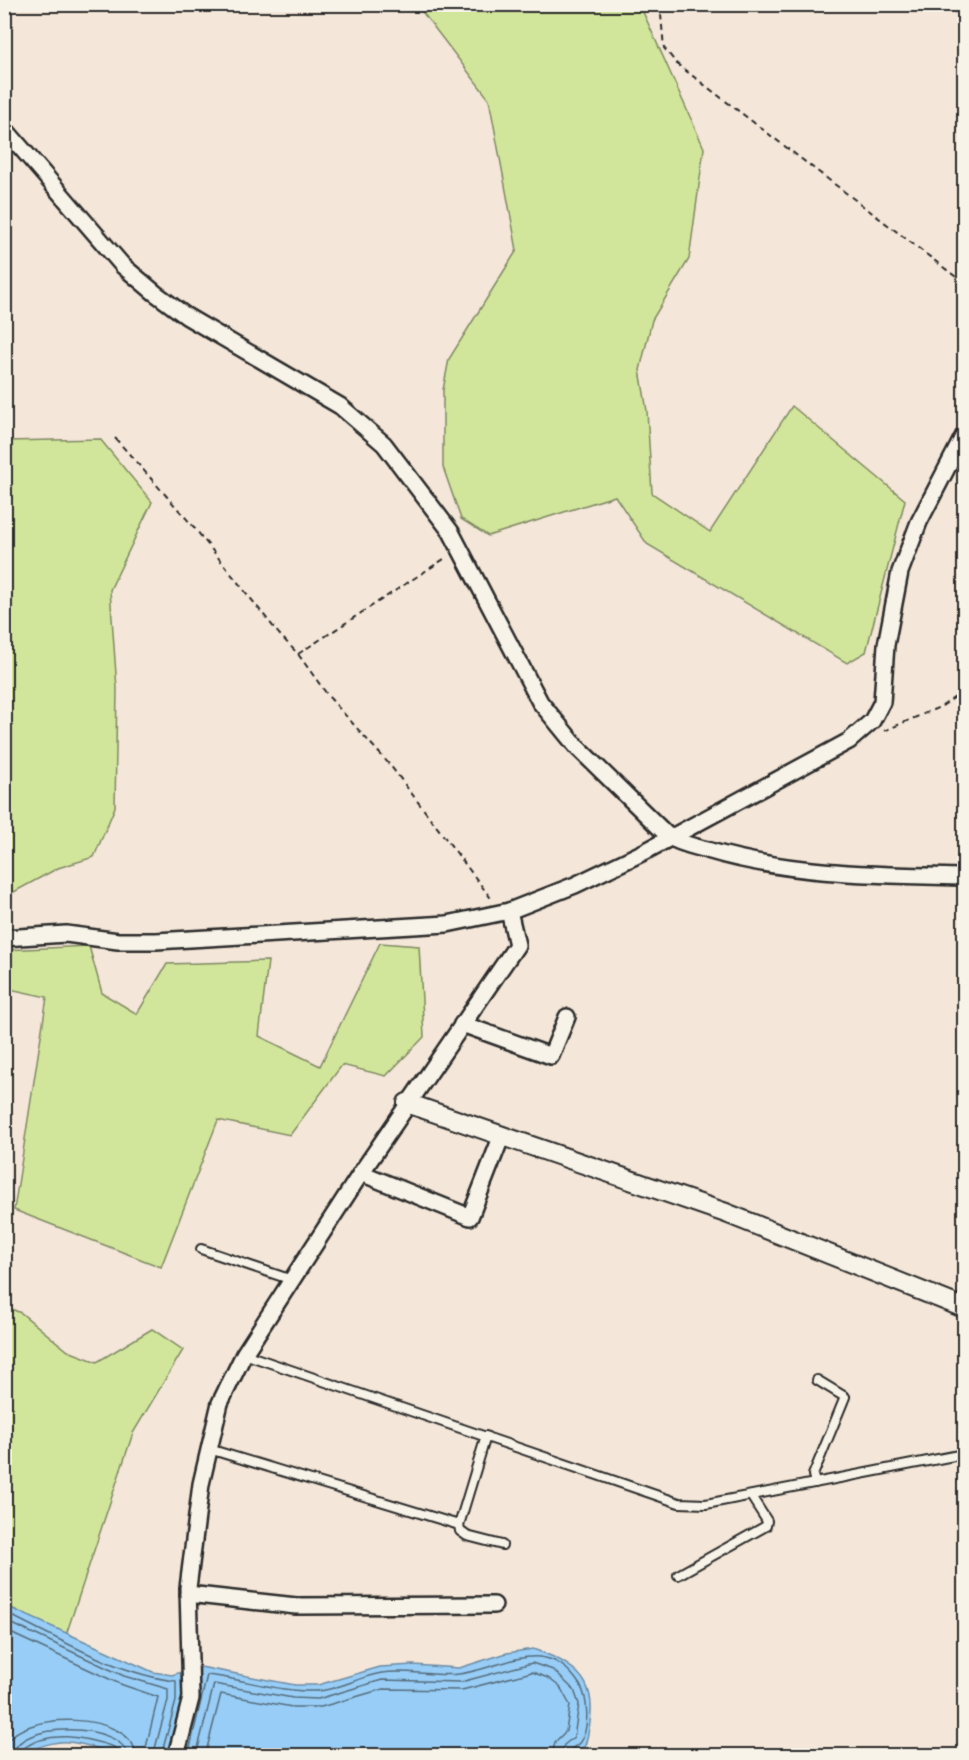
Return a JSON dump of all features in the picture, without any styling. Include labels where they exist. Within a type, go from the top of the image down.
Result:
[{"type":"street","points":[[4,128],[109,250],[155,293],[186,316],[326,397],[368,428],[414,480],[438,512],[460,548],[540,702],[576,746],[668,836],[676,841],[722,855],[790,867],[840,872],[964,877]]},
{"type":"street","points":[[4,938],[66,934],[118,941],[156,942],[447,924],[505,912],[597,874],[849,741],[872,721],[882,702],[886,645],[900,572],[919,522],[964,435]]},
{"type":"street","points":[[176,1755],[191,1698],[188,1594],[208,1448],[220,1403],[244,1354],[406,1103],[517,945],[505,912]]},
{"type":"street","points":[[462,1023],[551,1056],[567,1017]]},
{"type":"street","points":[[406,1103],[726,1213],[964,1308]]},
{"type":"street","points":[[361,1173],[470,1217],[502,1135]]},
{"type":"street","points":[[188,1594],[296,1606],[494,1605]]},
{"type":"lane","points":[[201,1249],[292,1280]]},
{"type":"lane","points":[[244,1354],[679,1503],[706,1504],[964,1454]]},
{"type":"lane","points":[[815,1483],[813,1475],[845,1397],[817,1380]]},
{"type":"lane","points":[[486,1436],[459,1525],[460,1531],[467,1536],[502,1545]]},
{"type":"lane","points":[[208,1448],[459,1525]]},
{"type":"lane","points":[[678,1575],[766,1526],[767,1521],[751,1496]]},
{"type":"path","points":[[660,4],[664,48],[677,64],[964,283]]},
{"type":"path","points":[[945,4],[964,19]]},
{"type":"path","points":[[115,438],[193,526],[279,634],[298,654],[329,697],[390,765],[505,912]]},
{"type":"path","points":[[298,654],[460,548]]},
{"type":"path","points":[[857,734],[878,733],[910,721],[942,706],[964,691]]},
{"type":"green space","points":[[417,5],[633,5],[643,12],[704,148],[689,259],[652,320],[640,370],[647,411],[652,493],[710,532],[792,406],[905,500],[866,652],[847,663],[647,544],[615,496],[488,536],[461,519],[443,467],[443,390],[449,359],[517,250],[489,99]]},
{"type":"green space","points":[[4,430],[7,441],[100,439],[152,502],[110,590],[117,689],[115,807],[94,857],[58,868],[14,892],[4,890]]},
{"type":"green space","points":[[380,943],[419,946],[424,1037],[386,1076],[342,1065],[290,1135],[218,1120],[161,1267],[14,1210],[47,997],[5,988],[5,950],[89,946],[102,993],[137,1014],[167,964],[268,961],[259,1036],[320,1066]]},
{"type":"green space","points":[[4,1306],[21,1313],[68,1351],[97,1362],[152,1329],[183,1350],[133,1433],[66,1635],[5,1605]]},
{"type":"water","points":[[4,1605],[153,1672],[172,1675],[184,1671],[182,1702],[166,1755],[124,1756],[81,1744],[60,1742],[5,1755]]},
{"type":"water","points":[[533,1649],[567,1664],[586,1684],[591,1710],[585,1746],[571,1755],[182,1756],[195,1708],[200,1667],[295,1685],[318,1685],[380,1667],[413,1665],[459,1668],[507,1653]]}]
